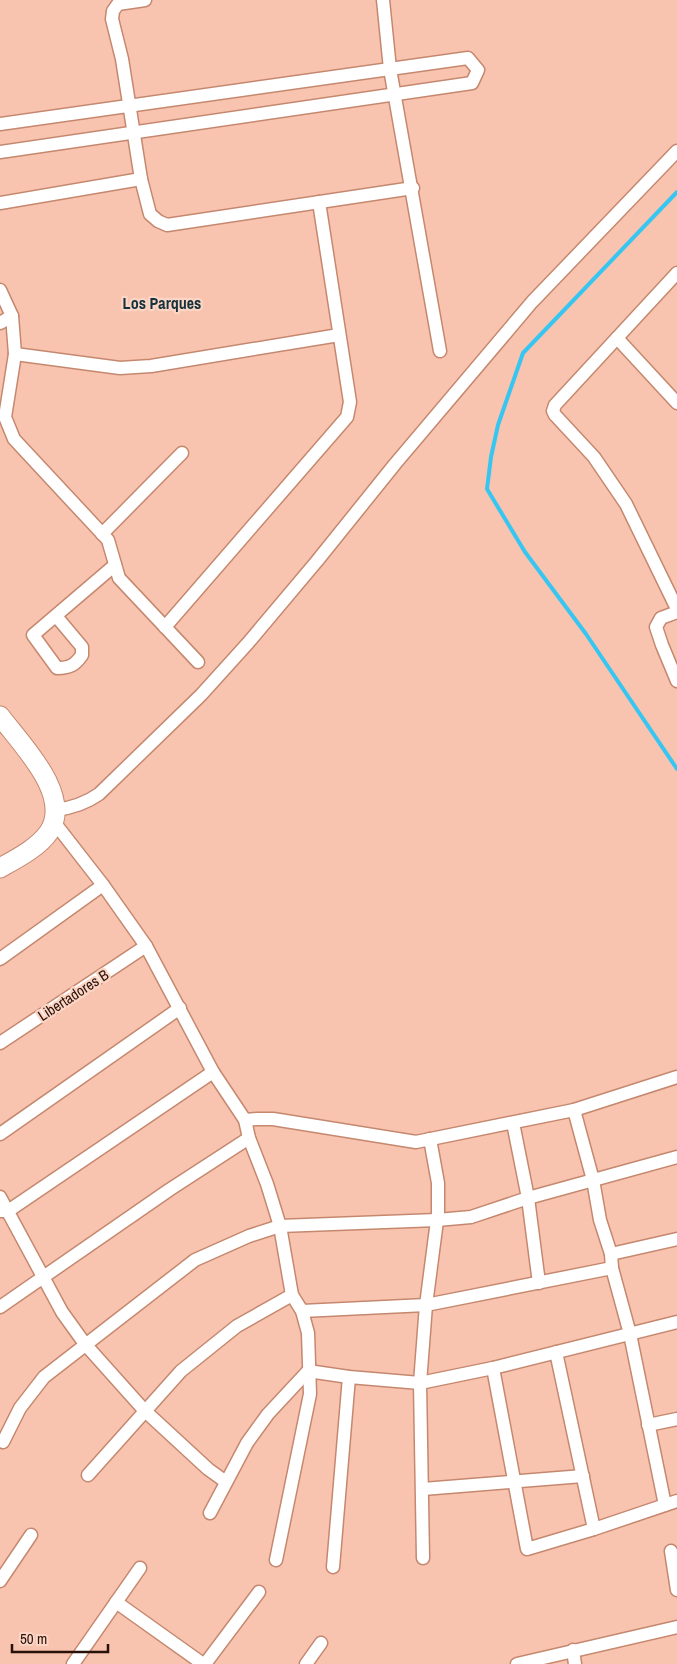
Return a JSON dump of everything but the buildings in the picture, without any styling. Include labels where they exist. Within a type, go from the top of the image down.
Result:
[{"type":"street","points":[[144,0],[118,4],[113,11],[112,19],[122,59],[142,179],[150,214],[158,221],[167,225],[412,188]]},
{"type":"street","points":[[383,0],[390,69],[440,351]]},
{"type":"street","points":[[0,124],[468,58],[478,70],[472,83],[0,152]]},
{"type":"street","points":[[54,816],[82,804],[99,794],[200,695],[248,643],[311,569],[395,464],[532,302],[677,151]]},
{"type":"street","points":[[0,203],[142,179]]},
{"type":"street","points":[[165,627],[347,417],[350,402],[318,202]]},
{"type":"street","points":[[677,273],[554,405],[553,411],[594,457],[626,504],[677,611],[661,618],[656,627],[677,681]]},
{"type":"street","points":[[0,290],[12,316],[15,354],[5,417],[14,439],[108,540],[119,578],[198,662]]},
{"type":"street","points":[[0,323],[12,316]]},
{"type":"street","points":[[15,354],[120,368],[151,366],[339,335]]},
{"type":"street","points":[[618,338],[677,402]]},
{"type":"street","points":[[102,534],[182,453]]},
{"type":"street","points":[[56,616],[115,565]]},
{"type":"street","points":[[0,716],[38,766],[52,790],[54,816],[48,832],[41,841],[0,868]]},
{"type":"street","points":[[54,816],[146,946],[213,1072],[245,1120],[249,1138],[267,1184],[280,1226],[292,1295],[302,1311],[308,1333],[310,1394],[276,1560]]},
{"type":"street","points":[[0,958],[103,885]]},
{"type":"street","name":"Libertadores B","points":[[0,1043],[146,946]]},
{"type":"street","points":[[0,1134],[180,1008]]},
{"type":"street","points":[[4,1211],[213,1072]]},
{"type":"street","points":[[245,1120],[273,1119],[416,1142],[574,1110],[677,1077]]},
{"type":"street","points":[[493,1368],[527,1549],[671,1503],[648,1425],[630,1334],[574,1110]]},
{"type":"street","points":[[514,1123],[528,1198],[538,1283]]},
{"type":"street","points":[[0,1307],[169,1190],[249,1138]]},
{"type":"street","points":[[423,1558],[420,1383],[426,1305],[437,1220],[438,1182],[430,1139]]},
{"type":"street","points":[[3,1442],[20,1408],[44,1377],[195,1260],[249,1236],[280,1226],[471,1217],[528,1198],[677,1157]]},
{"type":"street","points":[[0,1197],[4,1211],[62,1312],[85,1344],[144,1410],[208,1469],[226,1482]]},
{"type":"street","points":[[611,1254],[677,1238]]},
{"type":"street","points":[[302,1311],[426,1305],[612,1268]]},
{"type":"street","points":[[88,1475],[144,1410],[181,1371],[237,1326],[292,1295]]},
{"type":"street","points":[[308,1370],[349,1377],[420,1383],[493,1368],[677,1322]]},
{"type":"street","points":[[556,1352],[594,1529]]},
{"type":"street","points":[[210,1513],[247,1443],[268,1414],[308,1370]]},
{"type":"street","points":[[333,1567],[349,1377]]},
{"type":"street","points":[[648,1425],[677,1419]]},
{"type":"street","points":[[423,1489],[583,1476]]},
{"type":"street","points":[[0,1581],[31,1535]]},
{"type":"street","points":[[671,1551],[677,1590]]},
{"type":"street","points":[[73,1664],[140,1568]]},
{"type":"street","points":[[116,1602],[204,1664],[259,1592]]},
{"type":"street","points":[[517,1664],[677,1627]]},
{"type":"street","points":[[306,1664],[321,1643]]},
{"type":"street","points":[[573,1650],[575,1664]]},
{"type":"waterway","points":[[677,192],[523,353],[498,425],[487,489],[525,552],[586,634],[677,769]]},
{"type":"district","name":"Los Parques","points":[[162,303]]}]
